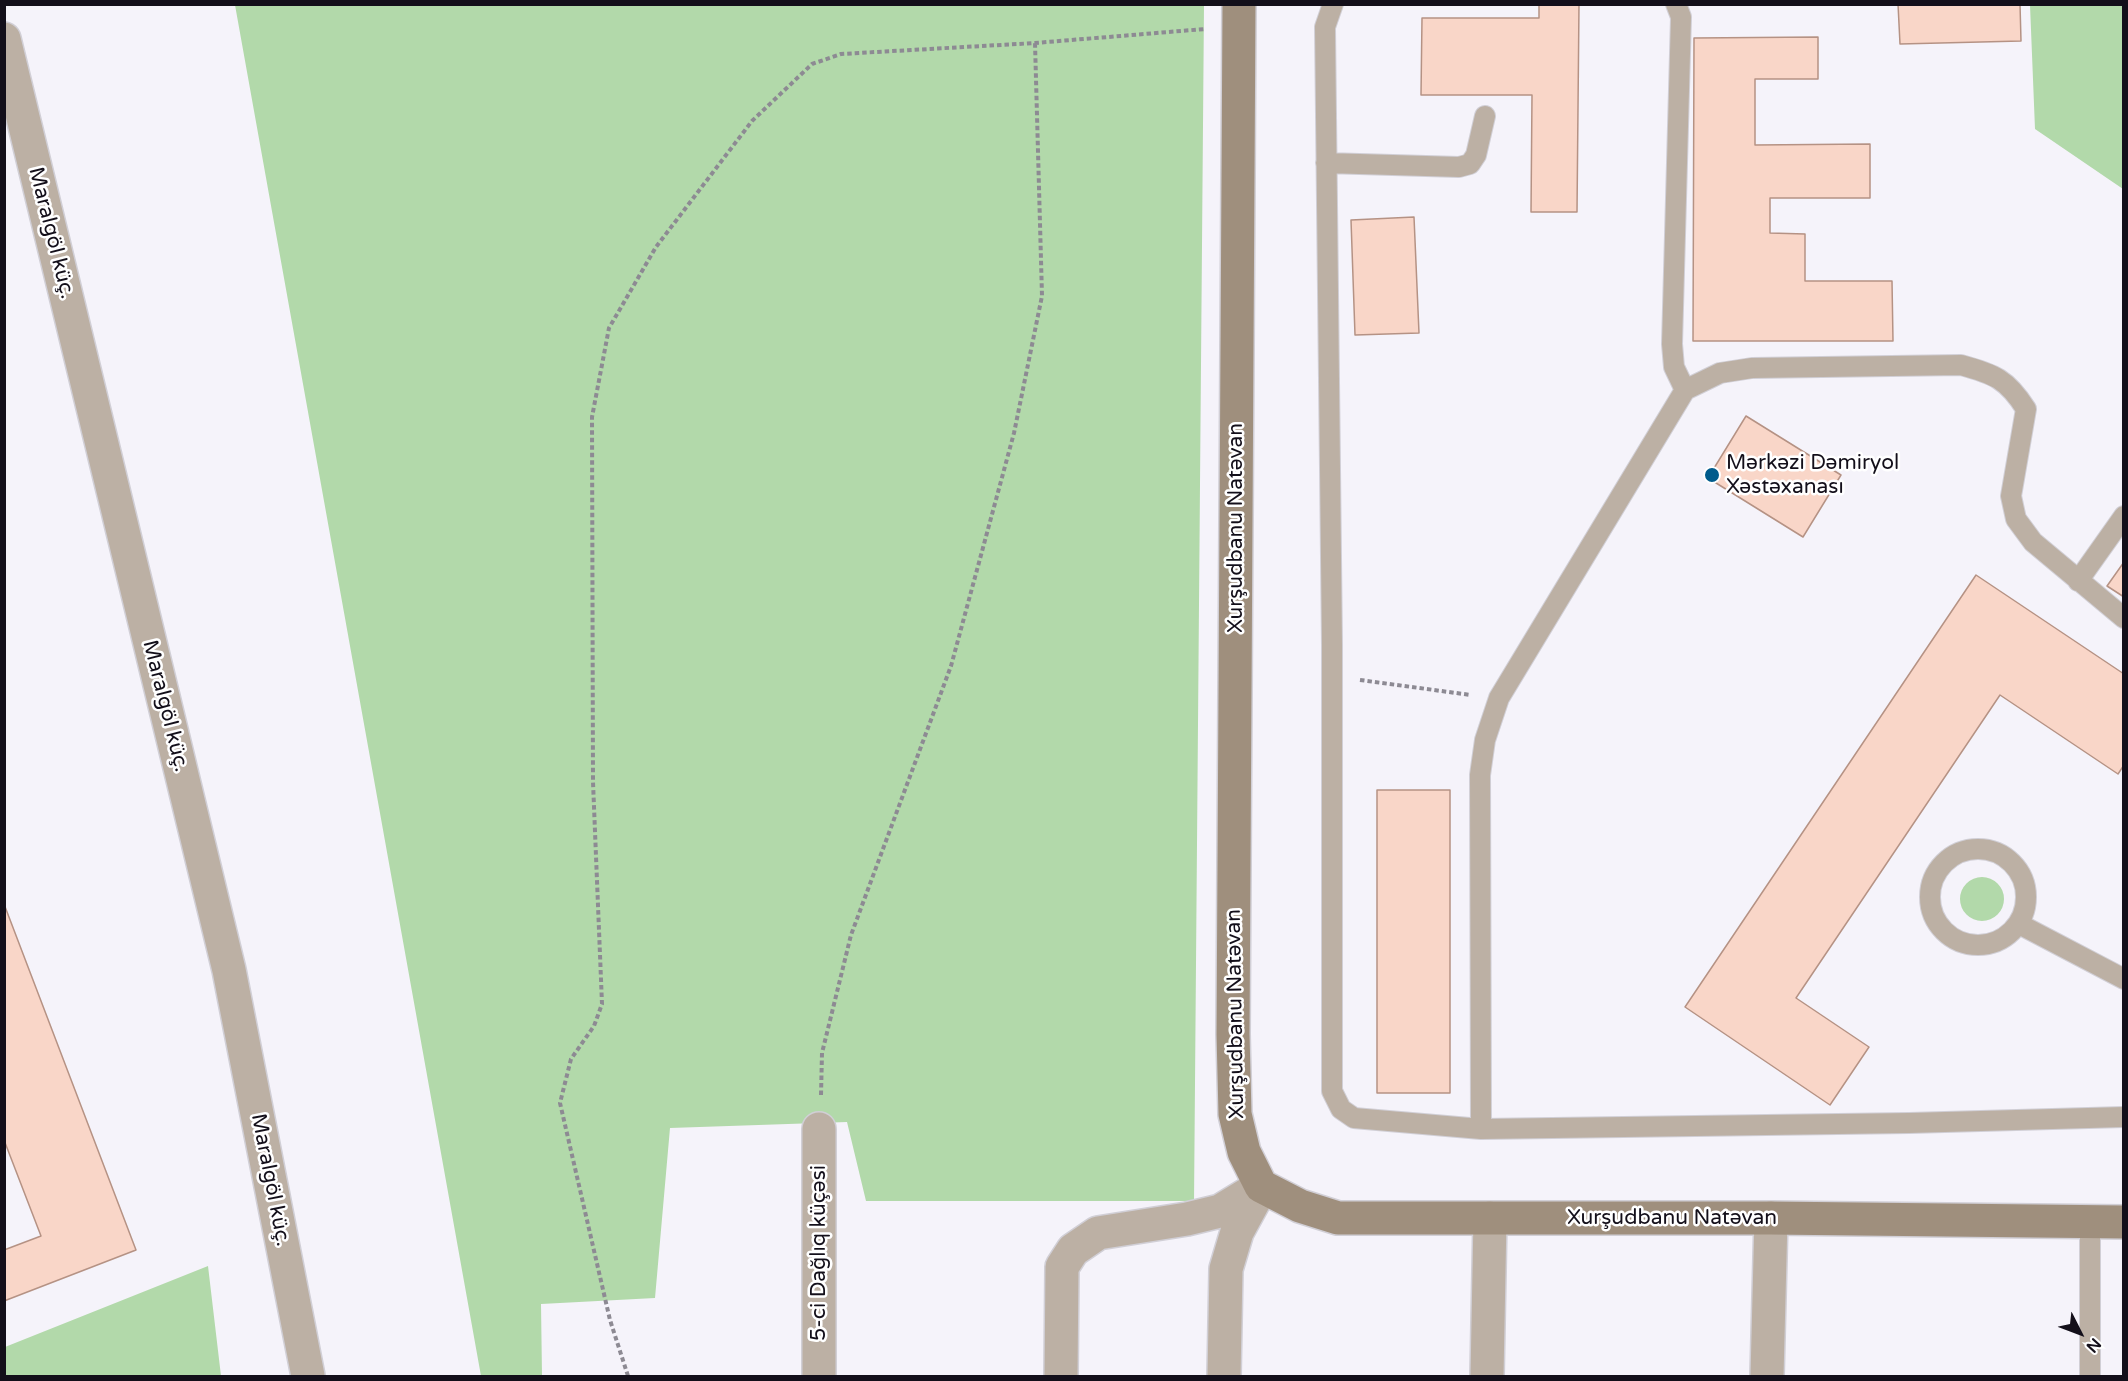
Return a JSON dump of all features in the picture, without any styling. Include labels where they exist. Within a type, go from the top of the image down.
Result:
[{"type":"main road","name":"Xurşudbanu Natəvan","points":[[1239,15],[1233,1034],[1235,1114],[1244,1152],[1261,1186],[1299,1206],[1338,1218],[1772,1218],[2124,1222]]},
{"type":"street","name":"Maralgöl küç.","points":[[4,39],[229,970],[308,1377]]},
{"type":"street","name":"5-ci Dağlıq küçəsi","points":[[819,1129],[819,1377]]},
{"type":"street","points":[[1061,1377],[1062,1267],[1073,1250],[1098,1233],[1187,1219],[1220,1211],[1261,1186]]},
{"type":"street","points":[[1224,1377],[1226,1269],[1237,1232],[1261,1186]]},
{"type":"street","points":[[1487,1377],[1490,1218]]},
{"type":"street","points":[[1767,1377],[1772,1218]]},
{"type":"lane","points":[[1333,4],[1325,27],[1332,676],[1332,1091],[1341,1109],[1354,1118],[1481,1129],[1909,1123],[2124,1117]]},
{"type":"lane","points":[[1676,4],[1681,17],[1672,344],[1674,366],[1685,390]]},
{"type":"lane","points":[[1326,163],[1459,167],[1470,164],[1476,155],[1485,116]]},
{"type":"lane","points":[[1481,1129],[1480,775],[1485,740],[1498,698],[1685,390],[1720,373],[1752,368],[1961,365],[1989,372],[2015,391],[2026,409],[2012,496],[2016,519],[2032,542],[2124,618]]},
{"type":"lane","points":[[2078,581],[2124,516]]},
{"type":"lane","points":[[1965,850],[1988,850],[2009,860],[2023,879],[2026,902],[2019,924],[2002,940],[1979,946],[1957,941],[1939,927],[1930,905],[1932,882],[1944,862],[1965,850]]},
{"type":"lane","points":[[2019,924],[2124,979]]},
{"type":"lane","points":[[2090,1222],[2090,1377]]},
{"type":"path","points":[[628,1377],[610,1320],[560,1103],[571,1059],[594,1026],[603,1004],[593,782],[592,417],[609,328],[656,247],[752,121],[812,64],[841,54],[1035,43],[1239,15]]},
{"type":"path","points":[[819,1129],[822,1053],[851,935],[951,666],[1014,433],[1042,296],[1035,43]]},
{"type":"path","points":[[1332,676],[1498,698]]},
{"type":"green space","points":[[235,5],[1204,5],[1194,1201],[866,1201],[847,1122],[670,1128],[655,1298],[541,1304],[542,1376],[481,1376]]},
{"type":"green space","points":[[2030,5],[2123,5],[2123,189],[2035,129]]},
{"type":"green space","points":[[1982,877],[1998,883],[2004,899],[1998,915],[1982,921],[1966,915],[1960,899],[1966,883]]},
{"type":"green space","points":[[208,1266],[221,1376],[5,1376],[5,1347]]},
{"type":"building","points":[[1539,4],[1579,4],[1577,212],[1531,212],[1532,95],[1421,95],[1422,18],[1539,18]]},
{"type":"building","points":[[1898,4],[2020,4],[2021,41],[1900,44]]},
{"type":"building","points":[[1818,37],[1818,79],[1755,79],[1755,145],[1870,144],[1870,198],[1770,198],[1770,233],[1805,234],[1805,281],[1892,281],[1893,341],[1693,341],[1694,38]]},
{"type":"building","points":[[1414,217],[1419,333],[1355,335],[1351,220]]},
{"type":"building","points":[[1746,416],[1841,475],[1803,537],[1708,478]]},
{"type":"building","points":[[2124,562],[2124,597],[2107,586]]},
{"type":"building","points":[[1976,575],[2124,674],[2124,765],[2118,774],[2000,695],[1796,998],[1869,1047],[1830,1105],[1685,1007]]},
{"type":"building","points":[[1377,790],[1450,790],[1450,1093],[1377,1093]]},
{"type":"building","points":[[4,904],[136,1250],[4,1301],[4,1250],[41,1236],[4,1140]]},
{"type":"place","name":"Mərkəzi Dəmiryol Xəstəxanası","points":[[1712,475]]}]
